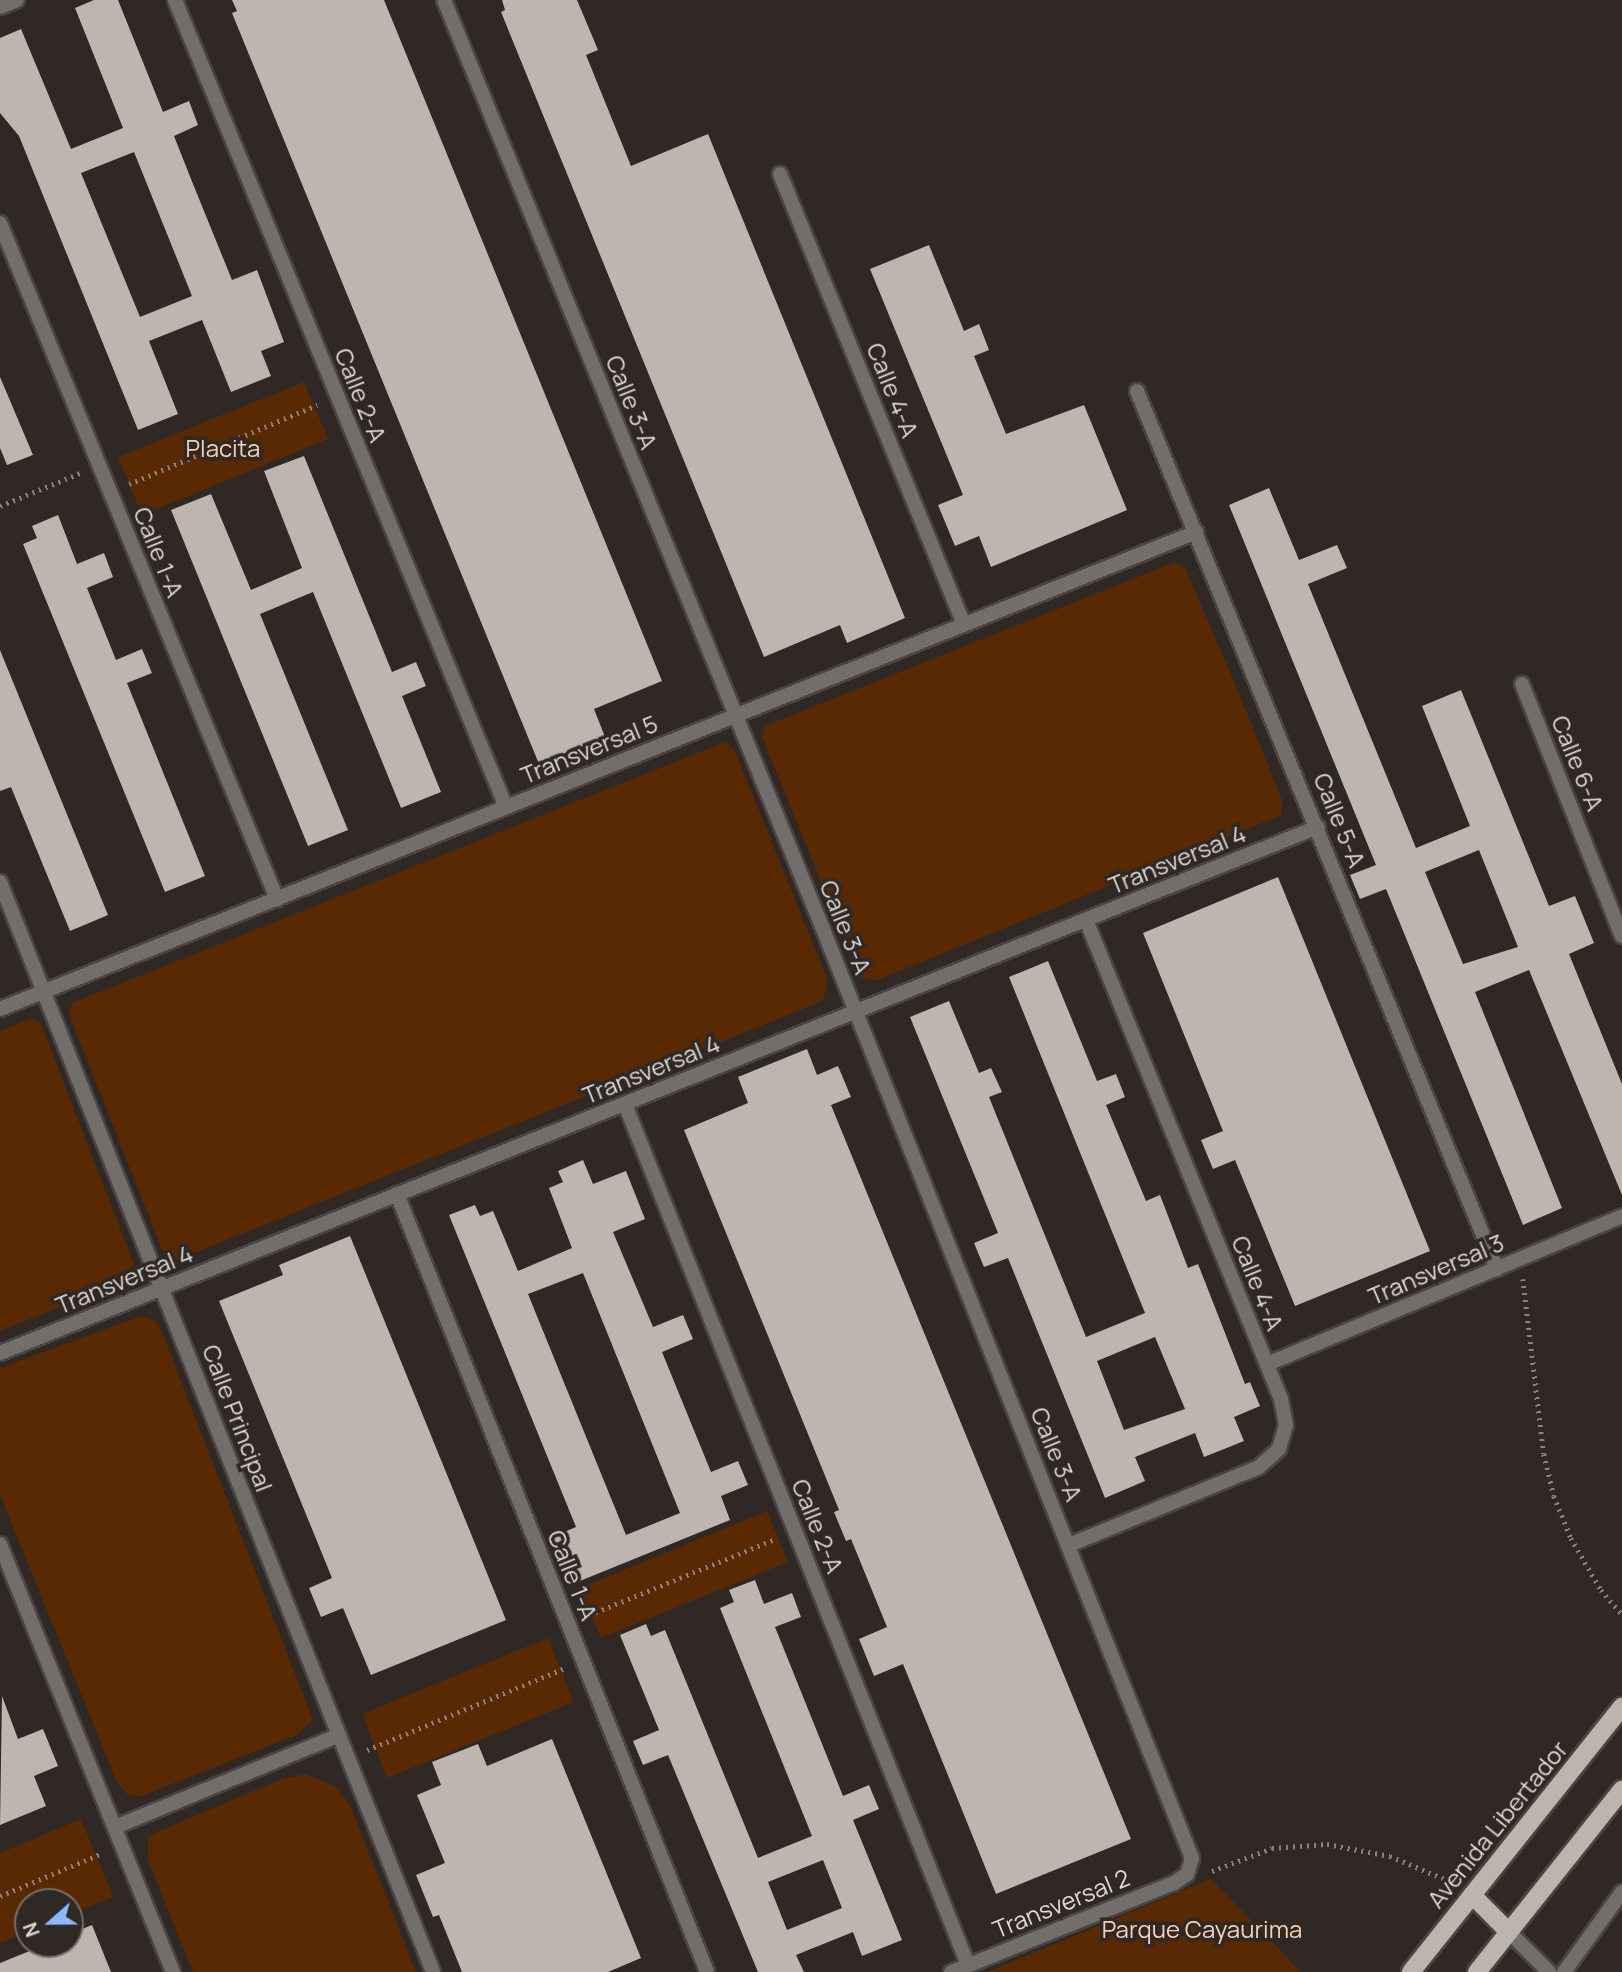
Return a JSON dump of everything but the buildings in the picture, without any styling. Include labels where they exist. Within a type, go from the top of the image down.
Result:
[{"type":"main road","name":"Avenida Libertador","points":[[1411,1972],[1622,1707]]},
{"type":"main road","points":[[1476,1972],[1622,1790]]},
{"type":"main road","points":[[1472,1895],[1509,1932]]},
{"type":"street","points":[[0,7],[17,0]]},
{"type":"street","name":"Calle 2-A","points":[[175,0],[506,807]]},
{"type":"street","name":"Calle 3-A","points":[[444,0],[736,716],[1190,1849],[1187,1874]]},
{"type":"street","name":"Calle 4-A","points":[[780,174],[964,624]]},
{"type":"street","name":"Calle 1-A","points":[[0,223],[277,898]]},
{"type":"street","name":"Calle 5-A","points":[[1136,391],[1318,827],[1497,1269]]},
{"type":"street","name":"Transversal 5","points":[[0,1009],[1196,532]]},
{"type":"street","name":"Calle 6-A","points":[[1522,684],[1622,936]]},
{"type":"street","name":"Transversal 4","points":[[0,1353],[1318,827]]},
{"type":"street","name":"Calle Principal","points":[[0,882],[433,1972]]},
{"type":"street","name":"Calle 4-A","points":[[1069,1545],[1244,1474],[1272,1457],[1286,1424],[1267,1364],[1086,920]]},
{"type":"street","name":"Calle 2-A","points":[[625,1104],[968,1965]]},
{"type":"street","name":"Calle 1-A","points":[[397,1194],[707,1972]]},
{"type":"street","name":"Transversal 3","points":[[1267,1364],[1622,1216]]},
{"type":"street","points":[[0,1544],[173,1972]]},
{"type":"street","points":[[115,1826],[338,1735]]},
{"type":"street","name":"Transversal 2","points":[[951,1972],[1187,1874]]},
{"type":"street","points":[[1564,1972],[1622,1892]]},
{"type":"street","points":[[1509,1932],[1549,1972]]},
{"type":"path","points":[[110,492],[337,396]]},
{"type":"path","points":[[0,506],[99,465]]},
{"type":"path","points":[[1521,1259],[1544,1454],[1554,1496],[1571,1538],[1601,1590],[1622,1614]]},
{"type":"path","points":[[568,1624],[795,1531]]},
{"type":"path","points":[[348,1758],[583,1661]]},
{"type":"path","points":[[1187,1874],[1218,1870],[1272,1848],[1327,1844],[1357,1846],[1440,1874],[1472,1895]]},
{"type":"path","points":[[0,1896],[122,1845]]},
{"type":"green space","name":"Placita","points":[[304,382],[328,439],[142,515],[118,457]]},
{"type":"green space","points":[[1175,562],[1186,569],[1245,708],[1282,800],[1282,815],[878,980],[860,977],[762,737],[765,726]]},
{"type":"green space","points":[[725,742],[735,751],[828,981],[823,1001],[179,1259],[165,1257],[69,1014],[72,1003]]},
{"type":"green space","points":[[32,1018],[41,1024],[134,1264],[120,1283],[0,1331],[0,1031]]},
{"type":"green space","points":[[141,1316],[155,1320],[162,1332],[313,1720],[297,1735],[139,1797],[127,1794],[117,1782],[0,1495],[0,1368]]},
{"type":"green space","points":[[767,1511],[788,1562],[601,1638],[580,1588]]},
{"type":"green space","points":[[548,1638],[574,1702],[387,1778],[362,1714]]},
{"type":"green space","points":[[305,1774],[335,1786],[350,1805],[416,1972],[193,1972],[148,1860],[148,1836],[282,1779]]},
{"type":"green space","points":[[81,1819],[113,1897],[84,1908],[84,1888],[14,1888],[14,1938],[0,1943],[0,1853]]},
{"type":"green space","name":"Parque Cayaurima","points":[[1211,1879],[1301,1972],[987,1972]]}]
